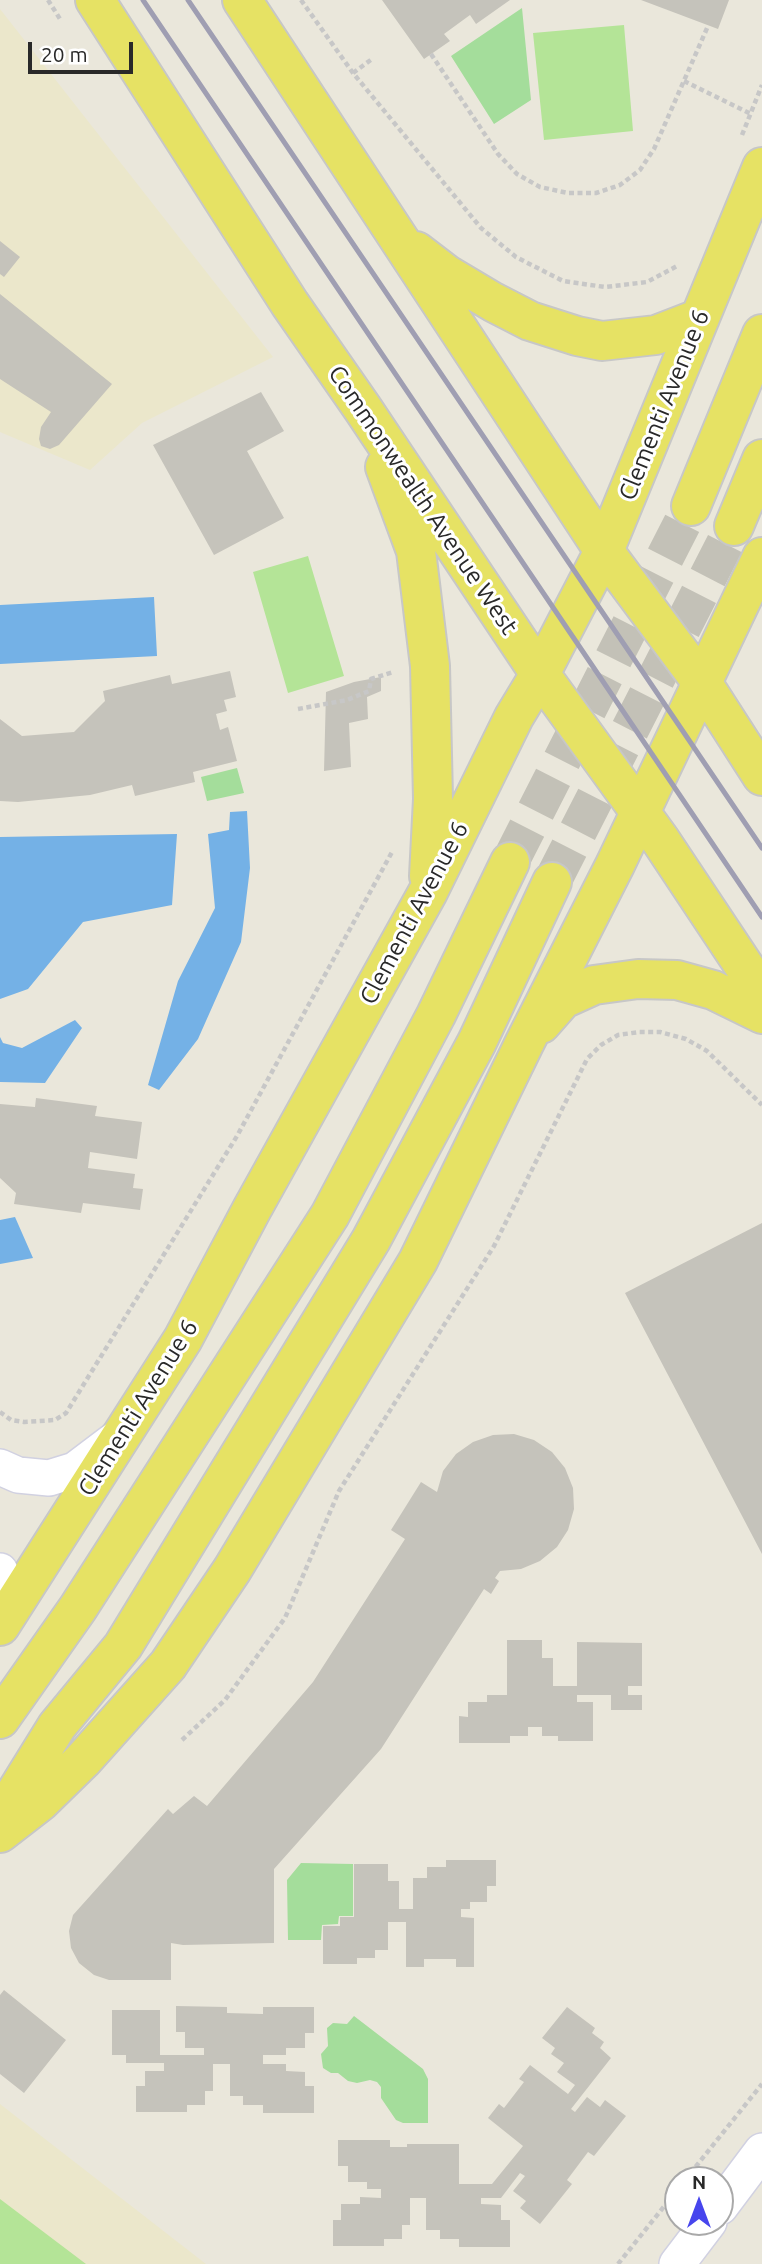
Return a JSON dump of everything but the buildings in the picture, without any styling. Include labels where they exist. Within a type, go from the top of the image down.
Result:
[{"type":"main road","name":"Commonwealth Avenue West","points":[[95,0],[290,304],[540,674],[641,811],[762,993]]},
{"type":"main road","points":[[242,0],[604,551],[703,684],[762,776]]},
{"type":"main road","name":"Clementi Avenue 6","points":[[1,1624],[183,1339],[428,892],[514,717],[540,674],[604,551],[700,318],[751,152]]},
{"type":"main road","points":[[395,235],[446,274],[493,302],[530,321],[577,336],[602,341],[656,335],[700,318]]},
{"type":"main road","points":[[691,506],[762,334]]},
{"type":"main road","points":[[363,409],[415,551],[430,666],[433,799],[428,892]]},
{"type":"main road","points":[[734,526],[762,459]]},
{"type":"main road","points":[[0,1833],[40,1802],[83,1760],[168,1665],[232,1570],[418,1261],[641,811],[762,557]]},
{"type":"main road","points":[[0,1719],[78,1608],[330,1215],[436,1015],[510,862]]},
{"type":"main road","points":[[0,1818],[57,1726],[122,1646],[371,1240],[477,1042],[552,882]]},
{"type":"main road","points":[[524,1044],[563,999],[594,985],[638,979],[677,980],[713,990],[762,1014]]},
{"type":"street","points":[[0,1467],[18,1475],[49,1478],[75,1470],[122,1433]]},
{"type":"street","points":[[0,1571],[3,1585],[1,1624]]},
{"type":"street","points":[[734,2188],[762,2151]]},
{"type":"street","points":[[677,2264],[698,2236]]},
{"type":"path","points":[[48,0],[62,22]]},
{"type":"path","points":[[301,0],[353,73],[481,228],[516,257],[563,281],[605,287],[647,282],[678,267],[685,255]]},
{"type":"path","points":[[431,54],[498,154],[517,174],[540,187],[568,193],[596,192],[620,185],[640,170],[654,149],[708,26]]},
{"type":"path","points":[[353,73],[372,59]]},
{"type":"path","points":[[684,81],[751,114]]},
{"type":"path","points":[[751,152],[751,114],[762,85]]},
{"type":"path","points":[[298,709],[347,700],[369,691],[371,679],[404,670]]},
{"type":"path","points":[[0,1412],[11,1420],[24,1422],[55,1420],[66,1413],[237,1136],[393,851]]},
{"type":"path","points":[[182,1740],[226,1700],[285,1618],[339,1491],[494,1246],[587,1059],[601,1045],[618,1035],[660,1032],[707,1051],[762,1105]]},
{"type":"path","points":[[696,2166],[762,2084]]},
{"type":"path","points":[[618,2264],[664,2206]]},
{"type":"shaded area","points":[[0,9],[273,357],[142,423],[90,470],[0,432]]},
{"type":"shaded area","points":[[0,2104],[206,2264],[0,2264]]},
{"type":"green space","points":[[522,8],[531,100],[494,124],[451,56]]},
{"type":"green space","points":[[624,25],[633,131],[544,140],[533,33]]},
{"type":"green space","points":[[308,556],[344,676],[288,693],[253,572]]},
{"type":"green space","points":[[237,768],[244,793],[207,801],[201,777]]},
{"type":"green space","points":[[301,1863],[353,1864],[353,1916],[339,1916],[338,1924],[322,1925],[321,1940],[288,1940],[287,1880]]},
{"type":"green space","points":[[354,2016],[423,2069],[428,2079],[428,2123],[403,2123],[396,2120],[381,2098],[381,2087],[377,2082],[348,2081],[338,2073],[331,2073],[323,2068],[321,2054],[328,2046],[327,2028],[333,2023],[347,2024]]},
{"type":"green space","points":[[0,2199],[86,2264],[0,2264]]},
{"type":"water","points":[[154,597],[157,656],[0,664],[0,605]]},
{"type":"water","points":[[247,811],[250,868],[241,942],[198,1039],[159,1090],[148,1085],[178,981],[215,908],[208,834],[229,830],[230,812]]},
{"type":"water","points":[[177,834],[172,905],[83,922],[28,989],[0,999],[0,837]]},
{"type":"water","points":[[75,1020],[82,1028],[45,1083],[0,1082],[0,1037],[3,1043],[22,1048]]},
{"type":"water","points":[[15,1217],[33,1258],[0,1264],[0,1220]]},
{"type":"tunnel","points":[[510,862],[691,506]]},
{"type":"tunnel","points":[[552,882],[734,526]]},
{"type":"railway","points":[[143,0],[762,917]]},
{"type":"railway","points":[[188,0],[762,848]]}]
